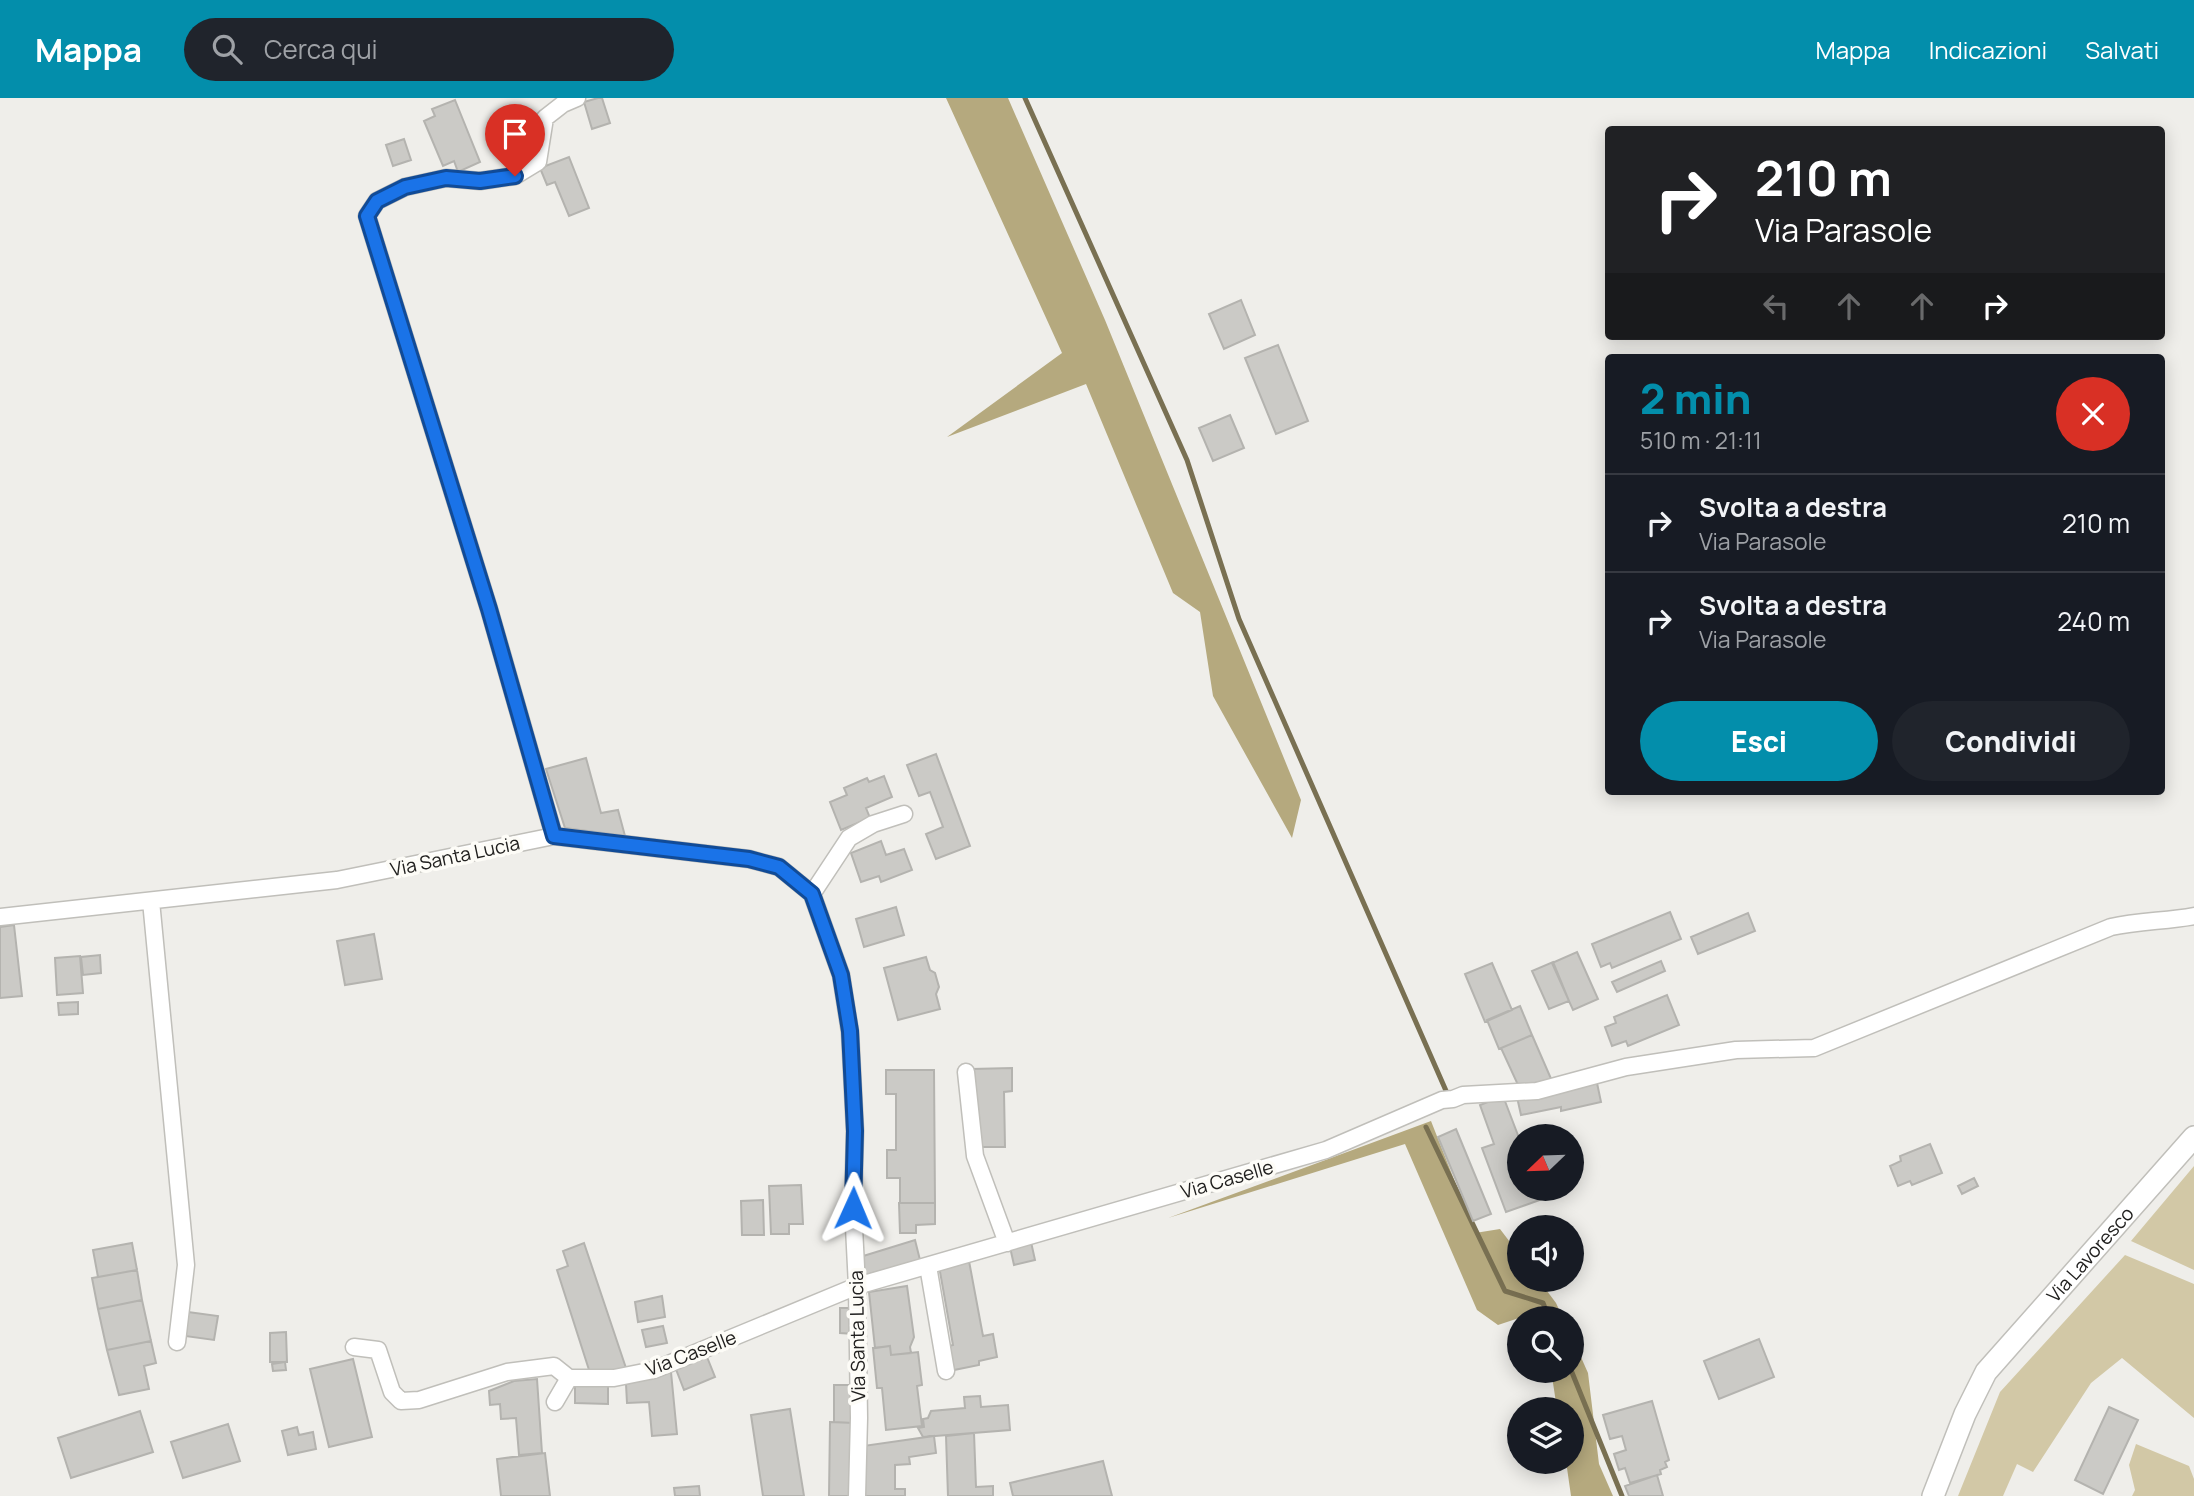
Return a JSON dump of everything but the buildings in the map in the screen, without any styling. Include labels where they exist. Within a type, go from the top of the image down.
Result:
[{"type":"street","points":[[554,836],[489,609],[367,216],[377,201],[405,187],[446,178],[480,181],[515,176],[538,162],[545,118],[563,104],[577,98]]},
{"type":"street","points":[[812,894],[849,838],[873,824],[904,814]]},
{"type":"street","name":"Via Santa Lucia","points":[[0,917],[337,880],[554,836],[749,859],[779,867],[812,894],[841,975],[850,1031],[855,1131],[853,1208],[859,1418],[857,1496]]},
{"type":"street","points":[[151,901],[186,1265],[177,1342]]},
{"type":"street","name":"Via Caselle","points":[[354,1347],[378,1350],[391,1392],[401,1401],[419,1400],[507,1372],[554,1366],[569,1378],[614,1378],[654,1370],[857,1286],[1326,1150],[1443,1100],[1463,1095],[1537,1091],[1626,1067],[1736,1050],[1814,1048],[2111,927],[2194,916]]},
{"type":"street","points":[[966,1072],[975,1156],[1007,1243]]},
{"type":"street","name":"Via Lavoresco","points":[[1933,1496],[1965,1414],[1986,1372],[2194,1137]]},
{"type":"street","points":[[928,1266],[946,1371]]},
{"type":"street","points":[[555,1402],[569,1378]]},
{"type":"shaded area","points":[[946,98],[1008,98],[1105,320],[1301,800],[1292,838],[1213,696],[1200,612],[1173,593],[1086,384],[947,437],[1062,353]]},
{"type":"shaded area","points":[[1431,1121],[1475,1233],[1500,1229],[1507,1238],[1507,1292],[1548,1292],[1557,1306],[1507,1306],[1507,1322],[1498,1325],[1477,1310],[1405,1144],[1168,1218]]},
{"type":"shaded area","points":[[2194,1166],[2194,1270],[2131,1241]]},
{"type":"shaded area","points":[[2125,1255],[2194,1284],[2194,1418],[2122,1358],[2091,1383],[2033,1472],[2017,1464],[2003,1496],[1958,1496],[2000,1392]]},
{"type":"shaded area","points":[[1584,1364],[1588,1373],[1599,1464],[1613,1496],[1571,1496],[1568,1474],[1584,1474],[1584,1397],[1555,1397],[1553,1383],[1584,1383]]},
{"type":"shaded area","points":[[2136,1444],[2189,1466],[2194,1479],[2194,1496],[2132,1496],[2135,1490],[2129,1465]]},
{"type":"waterway","points":[[1025,98],[1187,460],[1239,619],[1447,1093]]},
{"type":"waterway","points":[[1426,1127],[1505,1291],[1543,1303],[1544,1306]]},
{"type":"waterway","points":[[1576,1383],[1622,1496]]},
{"type":"route","points":[[515,176],[480,181],[446,178],[405,187],[377,201],[367,216],[489,609],[554,836],[749,859],[779,867],[812,894],[841,975],[850,1031],[855,1131],[853,1208]]}]
